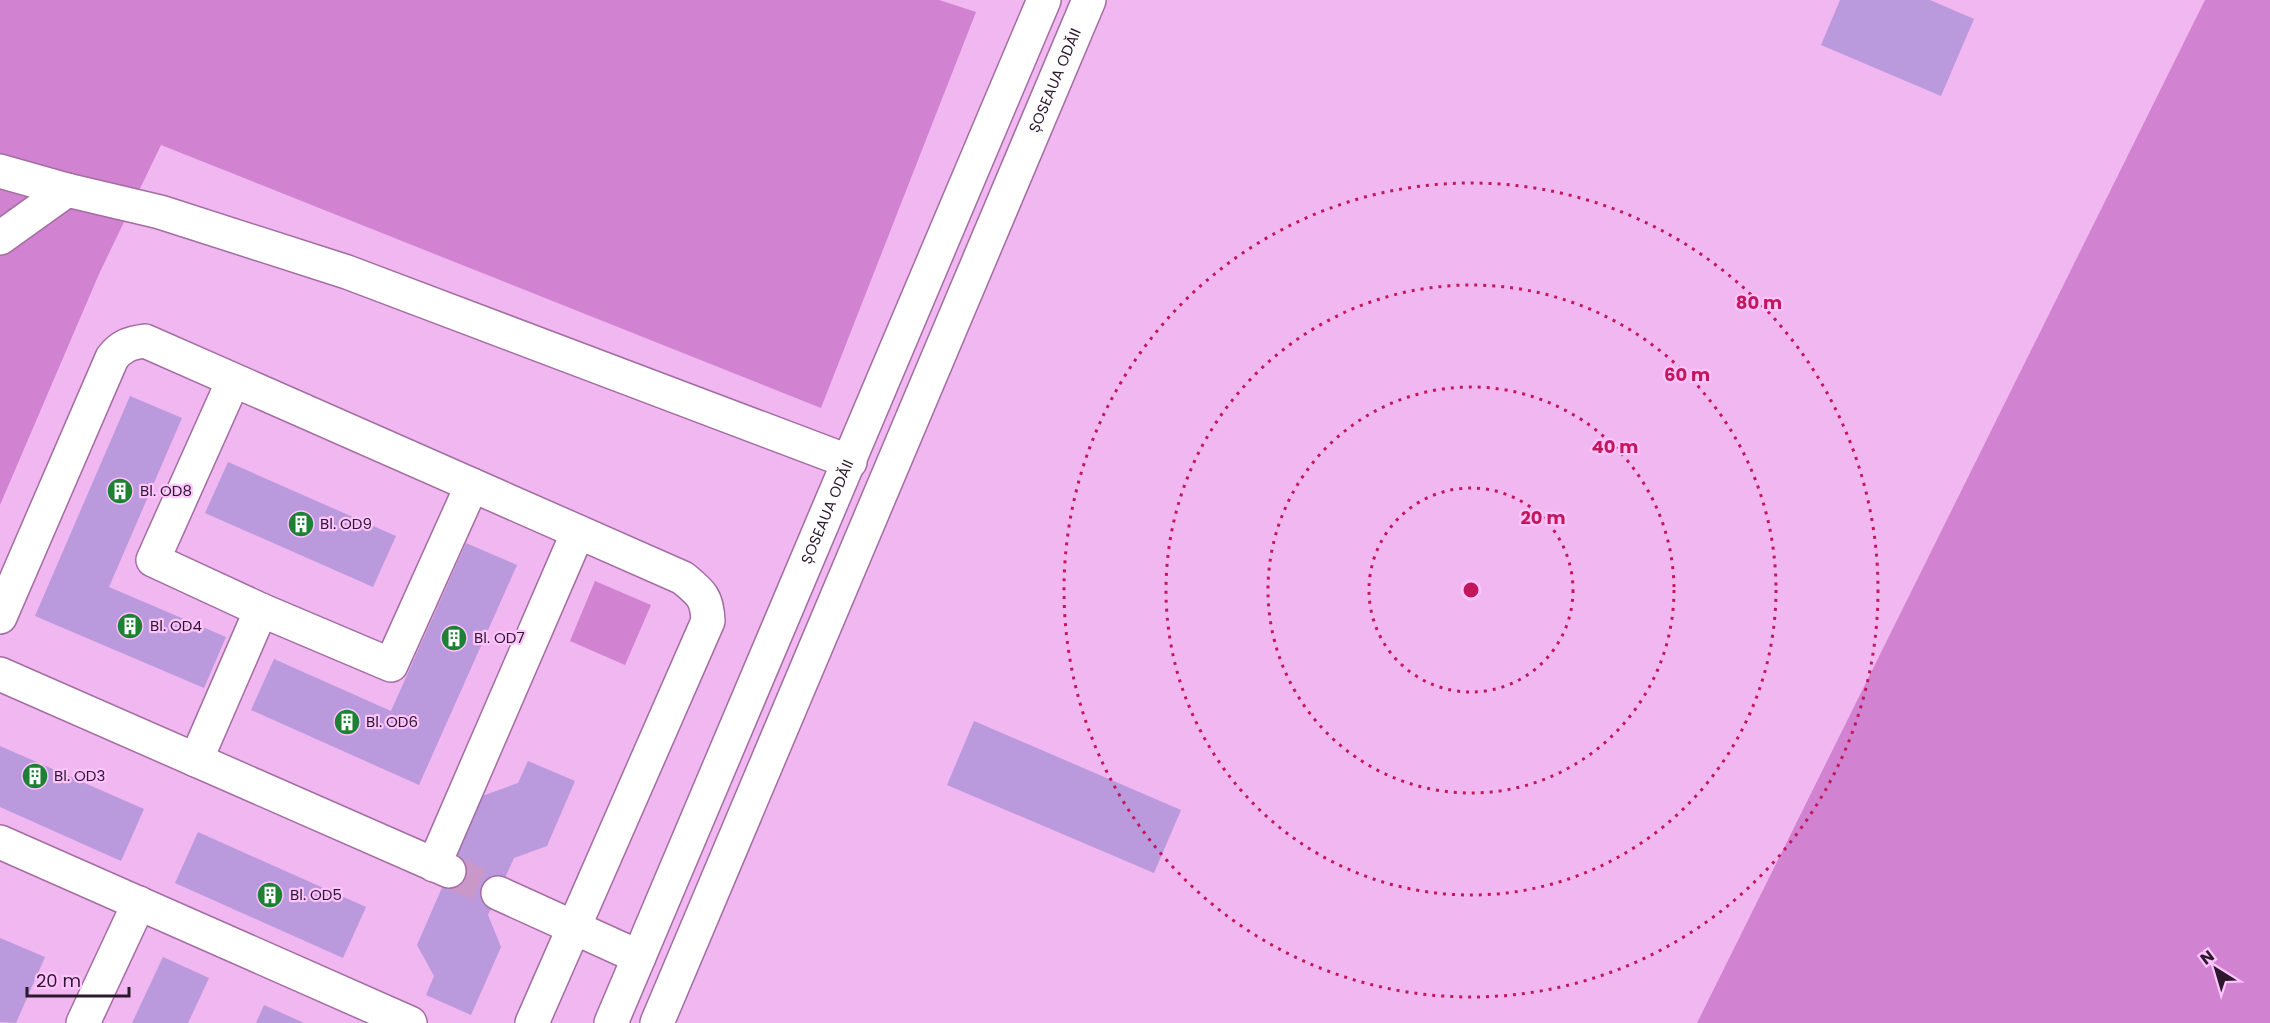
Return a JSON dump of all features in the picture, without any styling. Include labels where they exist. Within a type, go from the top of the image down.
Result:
[{"type":"street","name":"ȘOSEAUA ODĂII","points":[[611,1023],[1044,0]]},
{"type":"street","name":"ȘOSEAUA ODĂII","points":[[657,1023],[1089,0]]},
{"type":"street","points":[[0,171],[160,212],[347,272],[850,462]]},
{"type":"street","points":[[0,238],[67,190]]},
{"type":"street","points":[[0,617],[112,358],[119,348],[132,342],[144,341],[683,578],[698,590],[707,604],[708,621],[532,1023]]},
{"type":"street","points":[[233,381],[153,560],[261,610],[391,665],[472,485]]},
{"type":"street","points":[[0,674],[442,868],[578,532]]},
{"type":"street","points":[[196,760],[261,610]]},
{"type":"street","points":[[0,842],[139,903],[370,1015],[410,1023]]},
{"type":"street","points":[[498,892],[639,957]]},
{"type":"street","points":[[82,1023],[139,903]]},
{"type":"shaded area","points":[[0,0],[939,0],[976,12],[821,408],[161,145],[99,274],[0,505]]},
{"type":"shaded area","points":[[2205,0],[2270,0],[2270,1023],[1697,1023]]},
{"type":"shaded area","points":[[595,581],[651,605],[625,665],[570,641]]},
{"type":"building","points":[[1840,0],[1930,0],[1974,19],[1941,96],[1821,45]]},
{"type":"building","points":[[130,396],[182,418],[109,587],[226,637],[204,688],[35,616]]},
{"type":"building","name":"Bl. OD9","points":[[228,462],[396,536],[373,587],[205,513]]},
{"type":"building","points":[[466,543],[517,565],[419,785],[251,710],[274,659],[391,711]]},
{"type":"building","points":[[974,721],[1181,810],[1154,873],[947,785]]},
{"type":"building","name":"Bl. OD3","points":[[0,746],[144,809],[121,861],[0,807]]},
{"type":"building","points":[[528,761],[575,781],[547,846],[514,858],[488,915],[501,947],[471,1015],[426,995],[434,976],[417,945],[482,796],[518,783]]},
{"type":"building","name":"Bl. OD5","points":[[198,832],[366,907],[343,958],[175,883]]},
{"type":"building","points":[[0,938],[45,957],[16,1023],[0,1022]]},
{"type":"building","points":[[163,957],[209,978],[188,1023],[132,1023]]},
{"type":"building","points":[[264,1005],[304,1023],[256,1023]]},
{"type":"tunnel","points":[[449,871],[498,893]]},
{"type":"place","name":"Bl. OD8","points":[[120,491]]},
{"type":"place","name":"Bl. OD9","points":[[301,524]]},
{"type":"place","name":"Bl. OD4","points":[[130,626]]},
{"type":"place","name":"Bl. OD7","points":[[454,638]]},
{"type":"place","name":"Bl. OD6","points":[[347,722]]},
{"type":"place","name":"Bl. OD3","points":[[35,776]]},
{"type":"place","name":"Bl. OD5","points":[[270,895]]}]
